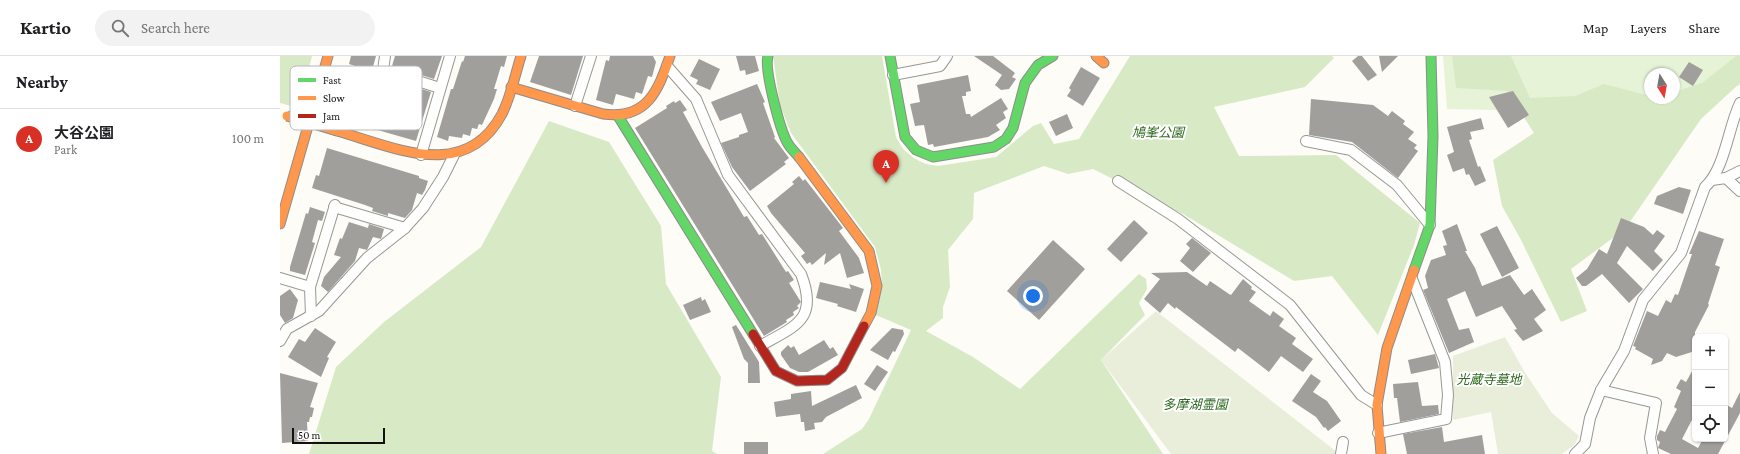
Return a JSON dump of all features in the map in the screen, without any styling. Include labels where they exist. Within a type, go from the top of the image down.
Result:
[{"type":"street","points":[[325,66],[328,56]]},
{"type":"street","points":[[384,66],[385,56]]},
{"type":"street","points":[[421,155],[450,56]]},
{"type":"street","points":[[334,130],[421,155],[434,157],[454,155],[468,149],[492,129],[499,117],[511,87],[521,56]]},
{"type":"street","points":[[575,106],[592,56]]},
{"type":"street","points":[[618,116],[776,371],[797,381],[827,380],[842,368],[854,348],[872,313],[877,286],[869,251],[848,221],[787,142],[775,105],[766,63],[768,56]]},
{"type":"street","points":[[890,56],[905,137],[916,150],[933,157],[994,147],[1006,139],[1013,128],[1025,83],[1038,65],[1054,56]]},
{"type":"street","points":[[893,75],[940,66],[947,56]]},
{"type":"street","points":[[1096,56],[1104,62]]},
{"type":"street","points":[[1381,454],[1378,434],[1377,405],[1387,348],[1430,225],[1433,136],[1431,56]]},
{"type":"street","points":[[511,87],[603,114],[618,116],[630,112],[652,98],[660,87],[669,61]]},
{"type":"street","points":[[669,61],[696,99],[728,176],[801,274],[806,287],[809,299],[805,314],[796,325],[760,346]]},
{"type":"street","points":[[422,82],[440,88]]},
{"type":"street","points":[[1575,454],[1585,444],[1590,418],[1601,390],[1624,351],[1643,300],[1681,253],[1705,187],[1712,180],[1740,103]]},
{"type":"street","points":[[280,224],[307,130]]},
{"type":"street","points":[[1306,141],[1351,150],[1397,185],[1430,225]]},
{"type":"street","points":[[280,341],[287,329],[319,311],[367,258],[405,228],[423,208],[443,177],[454,155]]},
{"type":"street","points":[[1712,180],[1726,178],[1740,171]]},
{"type":"street","points":[[1726,178],[1740,191]]},
{"type":"street","points":[[1118,181],[1178,218],[1290,304],[1361,394],[1377,405]]},
{"type":"street","points":[[311,316],[310,287],[335,206],[405,228]]},
{"type":"street","points":[[280,278],[310,287]]},
{"type":"street","points":[[1378,434],[1446,419],[1448,395],[1445,362],[1412,279]]},
{"type":"street","points":[[1601,390],[1656,403],[1650,438],[1653,454]]},
{"type":"street","points":[[1341,454],[1343,442]]},
{"type":"green space","points":[[280,56],[312,56],[310,66],[290,66],[290,106],[280,103]]},
{"type":"green space","name":"鳩峯公園","points":[[773,56],[882,56],[896,137],[903,149],[915,159],[926,164],[938,166],[996,157],[1033,126],[1041,123],[1054,144],[1079,139],[1130,56],[1332,56],[1334,58],[1305,87],[1214,107],[1239,156],[1336,155],[1420,223],[1414,245],[1378,335],[1332,276],[1294,281],[1183,214],[1093,169],[1068,174],[1044,166],[974,193],[973,219],[948,250],[950,287],[943,307],[943,318],[926,331],[973,357],[1020,389],[1139,274],[1146,279],[1147,289],[1139,303],[1145,315],[1101,360],[1163,454],[823,454],[862,429],[869,419],[911,330],[876,315],[882,288],[881,270],[875,247],[791,133],[780,105]]},
{"type":"green space","points":[[1443,56],[1740,56],[1740,85],[1661,114],[1447,109]]},
{"type":"green space","points":[[1452,56],[1511,56],[1530,98],[1575,96],[1604,84],[1644,94],[1644,104],[1680,104],[1680,90],[1702,83],[1736,56],[1740,56],[1740,83],[1701,119],[1625,229],[1571,269],[1587,311],[1561,322],[1520,238],[1502,206],[1493,160],[1534,133],[1507,91],[1456,88]]},
{"type":"green space","points":[[549,121],[609,142],[661,226],[666,284],[721,377],[712,451],[717,454],[309,454],[336,367],[384,322],[481,247]]},
{"type":"green space","name":"多摩湖霊園","points":[[1156,311],[1337,452],[1337,454],[1171,454],[1101,360]]},
{"type":"green space","name":"光蔵寺墓地","points":[[1505,337],[1524,371],[1552,413],[1579,436],[1575,444],[1562,454],[1498,454],[1491,412],[1453,420],[1453,356]]},
{"type":"building","points":[[351,56],[376,56],[373,66],[355,66],[349,64]]},
{"type":"building","points":[[395,56],[442,56],[434,79],[422,75],[422,66],[392,66]]},
{"type":"building","points":[[465,56],[507,56],[504,67],[501,66],[494,89],[497,89],[494,99],[482,125],[479,124],[477,129],[472,128],[470,136],[463,134],[462,138],[449,136],[448,141],[437,137],[451,89],[453,89]]},
{"type":"building","points":[[539,56],[583,56],[571,95],[530,82]]},
{"type":"building","points":[[610,56],[653,56],[656,62],[652,77],[648,76],[642,94],[636,92],[634,99],[616,94],[613,105],[596,100],[606,60],[609,61]]},
{"type":"building","points":[[736,56],[755,56],[759,71],[746,75],[745,70],[740,71]]},
{"type":"building","points":[[974,56],[993,56],[1015,73],[1012,77],[1016,79],[1009,89],[1001,90],[995,85],[1002,75]]},
{"type":"building","points":[[1358,56],[1362,56],[1377,75],[1368,81],[1352,61]]},
{"type":"building","points":[[1379,56],[1398,56],[1382,72]]},
{"type":"building","points":[[699,59],[720,69],[710,90],[696,84],[698,80],[690,76]]},
{"type":"building","points":[[1689,62],[1703,70],[1693,86],[1680,78]]},
{"type":"building","points":[[1081,67],[1100,78],[1083,106],[1067,96],[1071,90],[1069,88]]},
{"type":"building","points":[[968,75],[971,91],[966,92],[966,96],[962,96],[966,114],[970,114],[971,117],[1001,98],[1008,109],[1003,112],[1006,118],[996,125],[1000,130],[988,137],[934,147],[933,144],[928,145],[924,125],[915,126],[910,104],[920,102],[917,85]]},
{"type":"building","points":[[757,84],[765,102],[763,103],[775,137],[774,138],[789,158],[784,162],[786,164],[750,191],[732,167],[721,143],[739,137],[739,135],[748,132],[741,113],[720,121],[711,102]]},
{"type":"building","points":[[422,89],[431,92],[422,121]]},
{"type":"building","points":[[1513,91],[1529,115],[1508,128],[1489,97]]},
{"type":"building","points":[[1311,99],[1373,105],[1388,116],[1392,111],[1405,121],[1403,124],[1414,132],[1408,139],[1417,145],[1414,148],[1418,151],[1398,178],[1352,142],[1309,135]]},
{"type":"building","points":[[680,100],[687,110],[683,112],[702,147],[744,217],[747,216],[759,235],[762,234],[786,272],[788,271],[794,280],[789,283],[801,302],[797,306],[799,308],[793,312],[794,315],[786,320],[787,322],[764,336],[635,128],[667,108],[666,106],[674,101],[675,103]]},
{"type":"building","points":[[1067,114],[1073,128],[1056,136],[1049,122]]},
{"type":"building","points":[[1481,118],[1484,129],[1470,132],[1472,139],[1469,140],[1478,167],[1480,166],[1486,181],[1475,186],[1469,174],[1466,175],[1464,168],[1453,172],[1447,155],[1454,152],[1447,127]]},
{"type":"building","points":[[378,130],[419,130],[416,141]]},
{"type":"building","points":[[327,148],[419,176],[419,178],[428,181],[425,190],[422,195],[417,193],[412,210],[405,218],[388,213],[388,216],[372,211],[373,208],[312,188],[316,175],[319,176]]},
{"type":"building","points":[[799,176],[803,181],[805,179],[843,228],[839,231],[859,258],[864,273],[847,278],[840,253],[824,265],[826,253],[812,265],[810,262],[807,264],[801,256],[805,253],[771,213],[767,206],[794,184],[792,182]]},
{"type":"building","points":[[1679,187],[1691,190],[1683,214],[1654,204],[1657,196]]},
{"type":"building","points":[[310,207],[325,212],[322,221],[318,220],[312,242],[315,243],[305,275],[290,271],[290,267],[306,213],[308,214]]},
{"type":"building","points":[[1621,218],[1644,227],[1653,235],[1657,230],[1665,236],[1654,251],[1663,260],[1653,271],[1627,246],[1617,263],[1643,289],[1629,303],[1602,274],[1586,286],[1582,286],[1576,278],[1587,269],[1599,249],[1607,254]]},
{"type":"building","points":[[1134,220],[1148,233],[1121,262],[1107,249]]},
{"type":"building","points":[[349,222],[368,228],[369,224],[384,229],[381,239],[373,237],[367,250],[359,248],[355,261],[328,292],[321,286],[324,277],[341,257],[334,255],[340,238],[342,239]]},
{"type":"building","points":[[1457,224],[1467,251],[1465,251],[1475,268],[1482,286],[1510,275],[1524,295],[1532,289],[1546,310],[1534,319],[1543,331],[1523,341],[1514,330],[1517,329],[1502,306],[1476,317],[1465,291],[1447,299],[1459,330],[1469,328],[1474,342],[1449,353],[1423,290],[1428,288],[1425,276],[1431,260],[1446,255],[1443,246],[1447,245],[1442,231]]},
{"type":"building","points":[[1497,226],[1519,268],[1502,277],[1480,234]]},
{"type":"building","points":[[1699,231],[1724,239],[1715,265],[1720,267],[1708,304],[1709,305],[1695,334],[1692,334],[1692,352],[1676,357],[1667,353],[1662,361],[1651,365],[1653,359],[1635,349],[1636,347],[1633,346],[1647,311],[1658,316],[1666,300],[1671,303],[1675,294],[1678,295],[1692,254],[1689,254]]},
{"type":"building","points":[[1192,238],[1211,253],[1193,272],[1180,261],[1190,248],[1186,244]]},
{"type":"building","points":[[1053,240],[1085,269],[1039,320],[1007,291]]},
{"type":"building","points":[[1187,272],[1207,286],[1210,281],[1231,295],[1243,279],[1252,287],[1251,289],[1256,292],[1249,301],[1270,316],[1273,311],[1284,319],[1279,326],[1296,338],[1292,344],[1313,359],[1303,372],[1281,356],[1269,372],[1238,348],[1235,352],[1176,307],[1175,309],[1168,303],[1160,313],[1144,299],[1160,279],[1151,273]]},
{"type":"building","points":[[820,282],[851,289],[849,284],[864,289],[856,312],[837,306],[838,304],[816,298]]},
{"type":"building","points":[[290,289],[298,300],[293,318],[285,323],[280,315],[280,296]]},
{"type":"building","points":[[701,297],[702,301],[705,299],[711,312],[690,320],[683,305]]},
{"type":"building","points":[[736,325],[759,362],[760,383],[748,383],[748,363],[744,359],[732,327]]},
{"type":"building","points":[[315,328],[336,342],[327,357],[329,358],[321,377],[288,357],[299,339],[305,342]]},
{"type":"building","points":[[892,328],[903,330],[904,334],[895,352],[893,351],[888,360],[870,350]]},
{"type":"building","points":[[824,340],[830,349],[833,347],[838,355],[808,372],[799,372],[790,368],[781,355],[781,352],[788,345],[791,348],[794,346],[799,355]]},
{"type":"building","points":[[1435,354],[1439,368],[1411,374],[1408,360]]},
{"type":"building","points":[[877,365],[888,372],[875,391],[864,384]]},
{"type":"building","points":[[1692,371],[1692,420],[1682,439],[1698,448],[1701,442],[1724,442],[1718,454],[1671,454],[1658,448],[1660,442],[1657,440],[1657,436],[1660,430],[1665,432],[1677,409],[1674,407],[1681,391],[1676,388],[1681,379],[1686,382]]},
{"type":"building","points":[[280,373],[318,383],[310,407],[314,408],[312,417],[310,417],[309,422],[307,422],[308,441],[282,443]]},
{"type":"building","points":[[1311,374],[1321,381],[1313,392],[1327,401],[1341,421],[1328,431],[1316,417],[1292,401]]},
{"type":"building","points":[[1418,382],[1422,406],[1438,405],[1439,414],[1400,422],[1397,398],[1394,398],[1393,384]]},
{"type":"building","points":[[856,385],[862,398],[826,417],[822,422],[814,423],[815,429],[805,431],[804,422],[801,422],[800,414],[776,417],[774,402],[791,399],[791,394],[811,391],[812,406]]},
{"type":"building","points":[[1740,392],[1740,413],[1728,435],[1728,406],[1732,408]]},
{"type":"building","points":[[1442,427],[1444,442],[1482,435],[1485,454],[1407,454],[1403,434]]},
{"type":"building","points":[[744,442],[768,442],[768,454],[744,454]]},
{"type":"traffic: fast","points":[[768,56],[767,63],[770,86],[784,135],[788,144],[799,157]]},
{"type":"traffic: fast","points":[[890,56],[905,137],[916,150],[933,157],[994,147],[1006,139],[1013,128],[1025,83],[1038,65],[1053,56]]},
{"type":"traffic: fast","points":[[1414,270],[1430,225],[1433,136],[1431,56]]},
{"type":"traffic: fast","points":[[618,116],[753,334]]},
{"type":"traffic: slow","points":[[325,66],[328,56]]},
{"type":"traffic: slow","points":[[337,131],[404,151],[427,154],[449,154],[469,148],[487,135],[502,114],[521,56]]},
{"type":"traffic: slow","points":[[511,87],[603,114],[618,115],[640,108],[648,100],[661,81],[670,56]]},
{"type":"traffic: slow","points":[[1096,56],[1104,63]]},
{"type":"traffic: slow","points":[[280,224],[307,130]]},
{"type":"traffic: slow","points":[[799,157],[869,251],[877,286],[871,313],[864,326]]},
{"type":"traffic: slow","points":[[1381,454],[1377,405],[1387,348],[1414,270]]},
{"type":"traffic: jam","points":[[753,334],[776,371],[797,381],[827,380],[842,368],[864,326]]},
{"type":"place","name":"大谷公園","points":[[886,183]]}]
